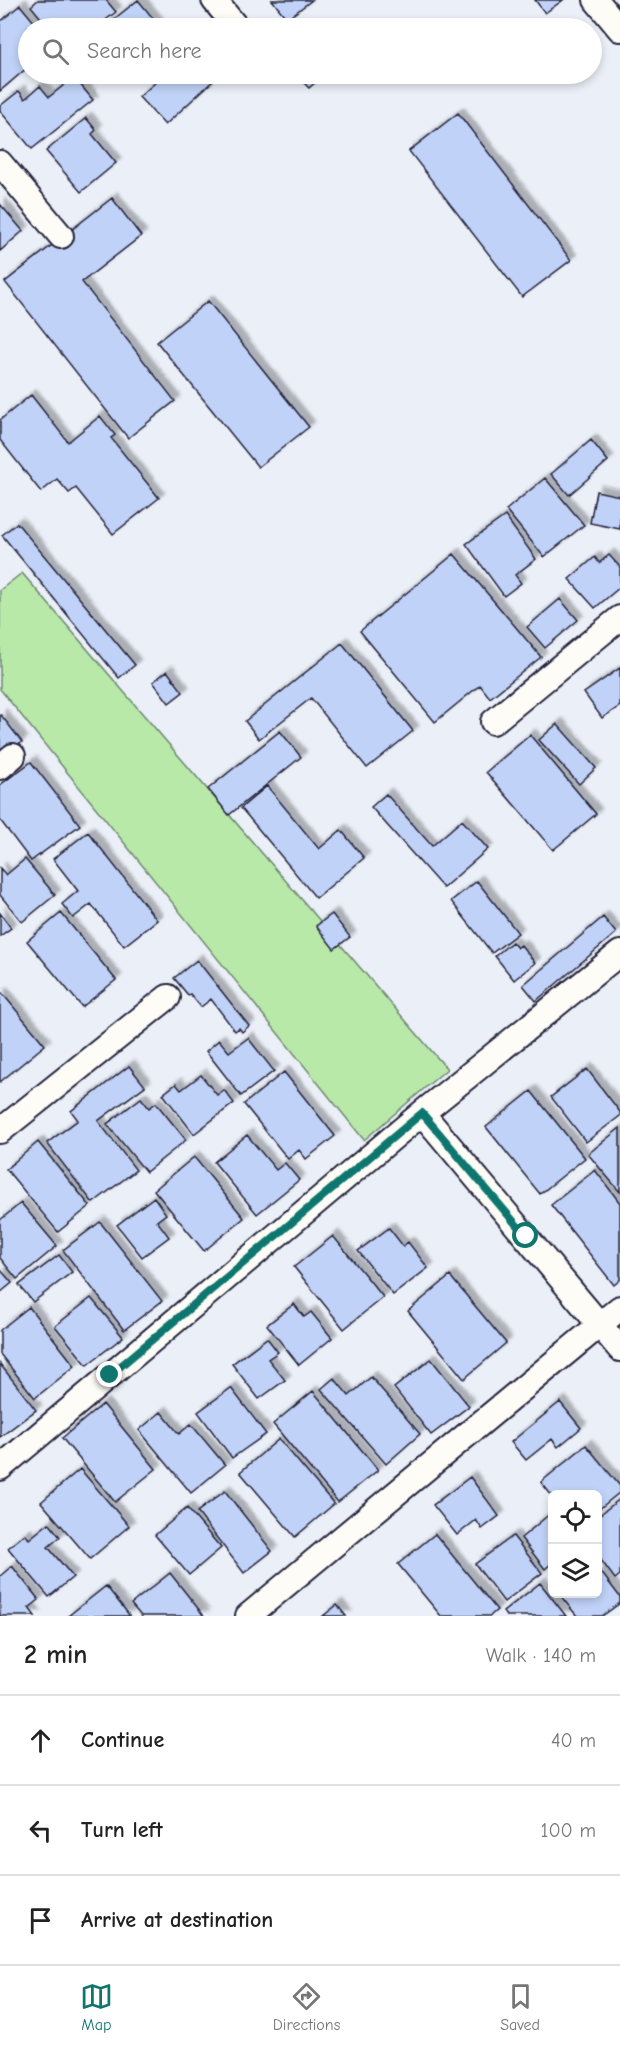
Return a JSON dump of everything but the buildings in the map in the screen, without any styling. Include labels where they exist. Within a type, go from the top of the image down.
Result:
[{"type":"street","points":[[214,0],[229,18]]},
{"type":"street","points":[[597,0],[620,29]]},
{"type":"street","points":[[0,163],[61,236]]},
{"type":"street","points":[[493,722],[620,618]]},
{"type":"street","points":[[0,1468],[422,1113],[620,953]]},
{"type":"street","points":[[0,1131],[168,998]]},
{"type":"street","points":[[422,1113],[620,1349]]},
{"type":"street","points":[[248,1616],[620,1308]]},
{"type":"green space","points":[[22,573],[447,1069],[364,1140],[0,689],[0,590]]},
{"type":"route","points":[[110,1375],[422,1113],[526,1236]]}]
